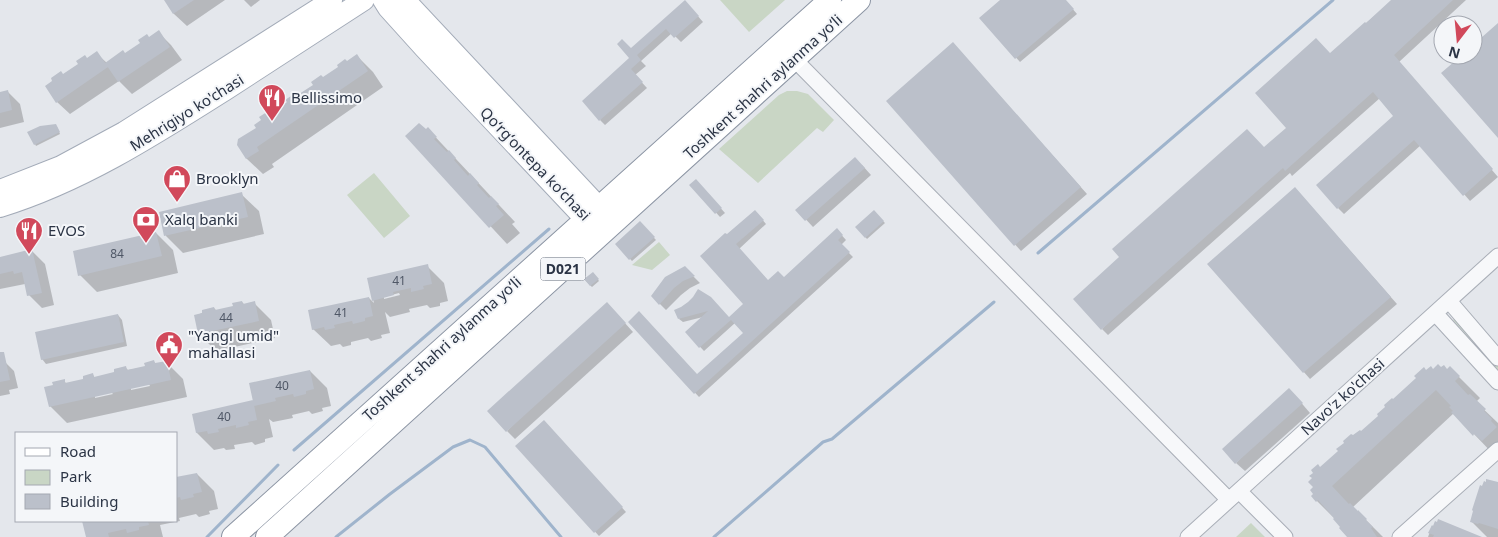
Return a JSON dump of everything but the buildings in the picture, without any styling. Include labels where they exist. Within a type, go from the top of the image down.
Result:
[{"type":"highway","name":"Toshkent shahri aylanma yoʻli","points":[[233,537],[830,0]]},
{"type":"highway","name":"Toshkent shahri aylanma yoʻli","points":[[267,537],[859,0]]},
{"type":"highway","points":[[300,477],[302,490],[307,494],[315,494]]},
{"type":"main road","name":"Mehrigiyo ko'chasi","points":[[0,190],[61,166],[124,132],[332,0]]},
{"type":"main road","name":"Mehrigiyo ko'chasi","points":[[0,207],[40,194],[130,149],[364,0]]},
{"type":"main road","name":"Qoʻrgʻontepa koʻchasi","points":[[383,0],[425,49],[592,213]]},
{"type":"main road","name":"Qoʻrgʻontepa koʻchasi","points":[[405,0],[606,229]]},
{"type":"street","points":[[794,59],[1234,496],[1285,537]]},
{"type":"street","name":"Navo'z ko'chasi","points":[[1188,537],[1498,256]]},
{"type":"street","points":[[1448,301],[1498,358]]},
{"type":"street","points":[[1436,313],[1498,382]]},
{"type":"street","points":[[1400,537],[1498,450]]},
{"type":"green space","points":[[720,0],[785,0],[749,32]]},
{"type":"green space","points":[[787,91],[808,94],[834,120],[823,132],[817,128],[758,183],[719,149],[779,95]]},
{"type":"green space","points":[[374,173],[410,216],[384,238],[347,195]]},
{"type":"green space","points":[[659,242],[670,255],[652,270],[632,265]]},
{"type":"green space","points":[[1455,318],[1498,365],[1498,370],[1453,320]]},
{"type":"green space","points":[[1251,523],[1265,537],[1236,537]]},
{"type":"waterway","points":[[1038,253],[1333,0]]},
{"type":"waterway","points":[[294,450],[549,229]]},
{"type":"waterway","points":[[714,537],[823,442],[832,439],[994,302]]},
{"type":"waterway","points":[[336,537],[453,447],[470,440],[485,447],[561,537]]},
{"type":"waterway","points":[[207,537],[278,465]]},
{"type":"place","name":"Bellissimo","points":[[272,122]]},
{"type":"place","name":"Brooklyn","points":[[177,203]]},
{"type":"place","name":"Xalq banki","points":[[146,244]]},
{"type":"place","name":"EVOS","points":[[29,255]]},
{"type":"place","name":"\"Yangi umid\" mahallasi","points":[[169,369]]}]
